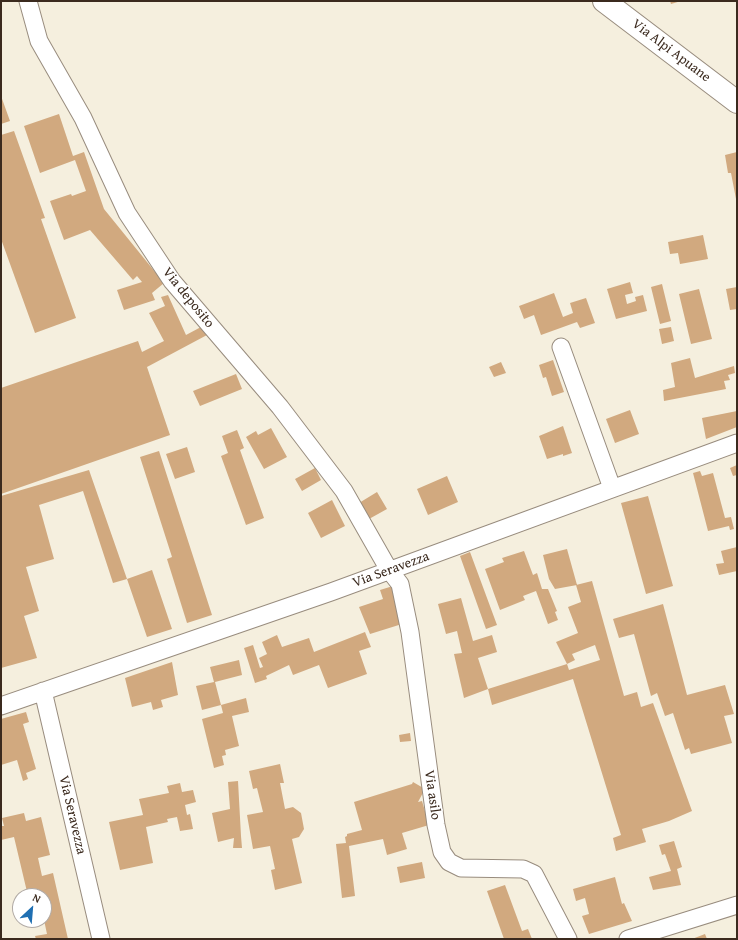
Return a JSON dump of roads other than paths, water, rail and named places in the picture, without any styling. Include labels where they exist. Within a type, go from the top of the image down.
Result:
[{"type":"main road","name":"Via Alpi Apuane","points":[[604,1],[737,102]]},
{"type":"street","name":"Via deposito","points":[[28,1],[39,41],[83,118],[127,213],[172,281],[280,407],[344,491],[389,570]]},
{"type":"street","points":[[561,347],[612,488]]},
{"type":"street","name":"Via Seravezza","points":[[1,706],[389,570],[737,443]]},
{"type":"street","name":"Via asilo","points":[[389,570],[400,584],[410,632],[436,825],[442,852],[448,862],[460,868],[523,870],[534,874],[568,939]]},
{"type":"street","name":"Via Seravezza","points":[[43,691],[101,939]]},
{"type":"street","points":[[628,939],[737,905]]}]
